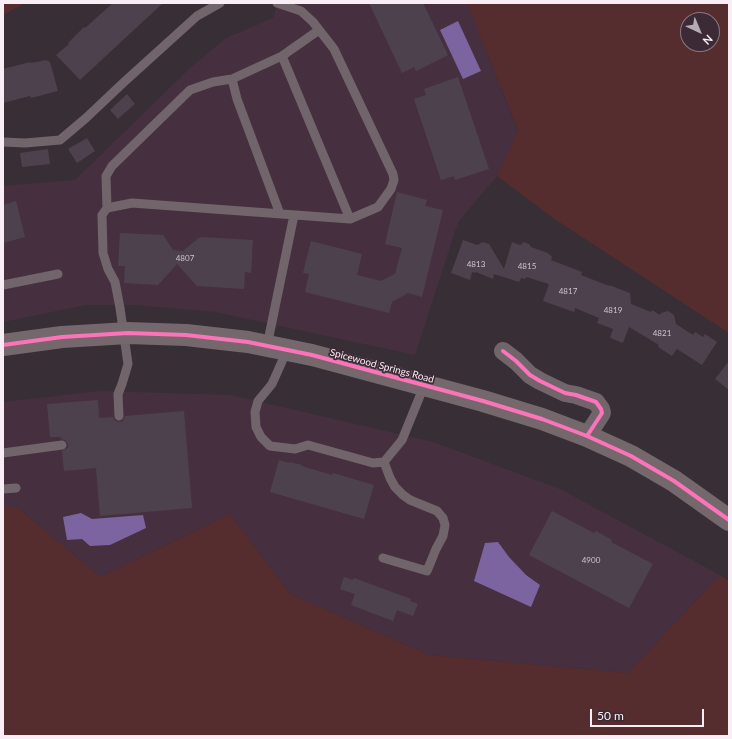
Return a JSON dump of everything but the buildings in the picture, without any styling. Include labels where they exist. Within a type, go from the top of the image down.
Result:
[{"type":"main road","name":"Spicewood Springs Road","points":[[3,344],[62,337],[123,333],[186,335],[248,342],[312,355],[542,419],[587,436],[631,456],[674,481],[729,520]]},
{"type":"street","points":[[503,351],[516,360],[530,375],[540,381],[564,393],[596,402],[602,413],[587,436]]},
{"type":"lane","points":[[3,142],[25,143],[60,140],[197,16],[220,3]]},
{"type":"lane","points":[[107,208],[132,203],[350,219],[378,207],[391,189],[394,180],[393,174],[334,48],[313,22],[300,11],[277,3]]},
{"type":"lane","points":[[119,416],[118,394],[128,364],[115,282],[108,269],[103,252],[102,215],[107,208],[106,176],[112,166],[190,90],[213,82],[232,79],[282,56],[319,30]]},
{"type":"lane","points":[[282,56],[350,219]]},
{"type":"lane","points":[[232,79],[237,99],[280,214]]},
{"type":"lane","points":[[294,215],[277,348],[280,366],[272,384],[258,401],[255,412],[256,427],[261,437],[270,446],[295,449],[308,445],[373,463],[384,462],[402,440],[424,386]]},
{"type":"lane","points":[[3,285],[58,274]]},
{"type":"lane","points":[[3,453],[62,445]]},
{"type":"lane","points":[[383,558],[427,572],[443,536],[445,525],[443,518],[437,511],[410,500],[395,487],[384,462]]},
{"type":"lane","points":[[3,489],[16,488]]},
{"type":"shaded area","points":[[3,3],[25,3],[3,15]]},
{"type":"shaded area","points":[[278,3],[467,3],[518,131],[497,176],[458,222],[415,355],[215,312],[136,305],[86,305],[3,322],[3,186],[75,180],[190,68],[226,38],[273,18]]},
{"type":"shaded area","points":[[467,3],[729,3],[729,333],[553,218],[497,176],[518,130]]},
{"type":"shaded area","points":[[458,21],[481,71],[463,79],[440,30]]},
{"type":"shaded area","points":[[100,391],[231,395],[433,442],[560,489],[720,575],[628,673],[429,655],[290,594],[230,514],[100,577],[17,507],[3,507],[3,402]]},
{"type":"shaded area","points":[[3,507],[17,507],[100,577],[230,514],[290,594],[429,655],[628,673],[720,575],[729,581],[729,736],[3,736]]},
{"type":"shaded area","points":[[81,513],[92,519],[143,515],[146,528],[110,545],[90,546],[82,539],[67,540],[63,517]]},
{"type":"shaded area","points":[[498,542],[509,557],[526,575],[540,585],[531,607],[474,581],[485,543]]},
{"type":"cycle path","points":[[3,345],[62,337],[128,333],[186,335],[248,342],[312,355],[483,401],[542,419],[587,436],[631,456],[674,481],[729,520]]},
{"type":"cycle path","points":[[503,351],[530,375],[540,381],[565,393],[596,402],[602,413],[587,436]]}]
